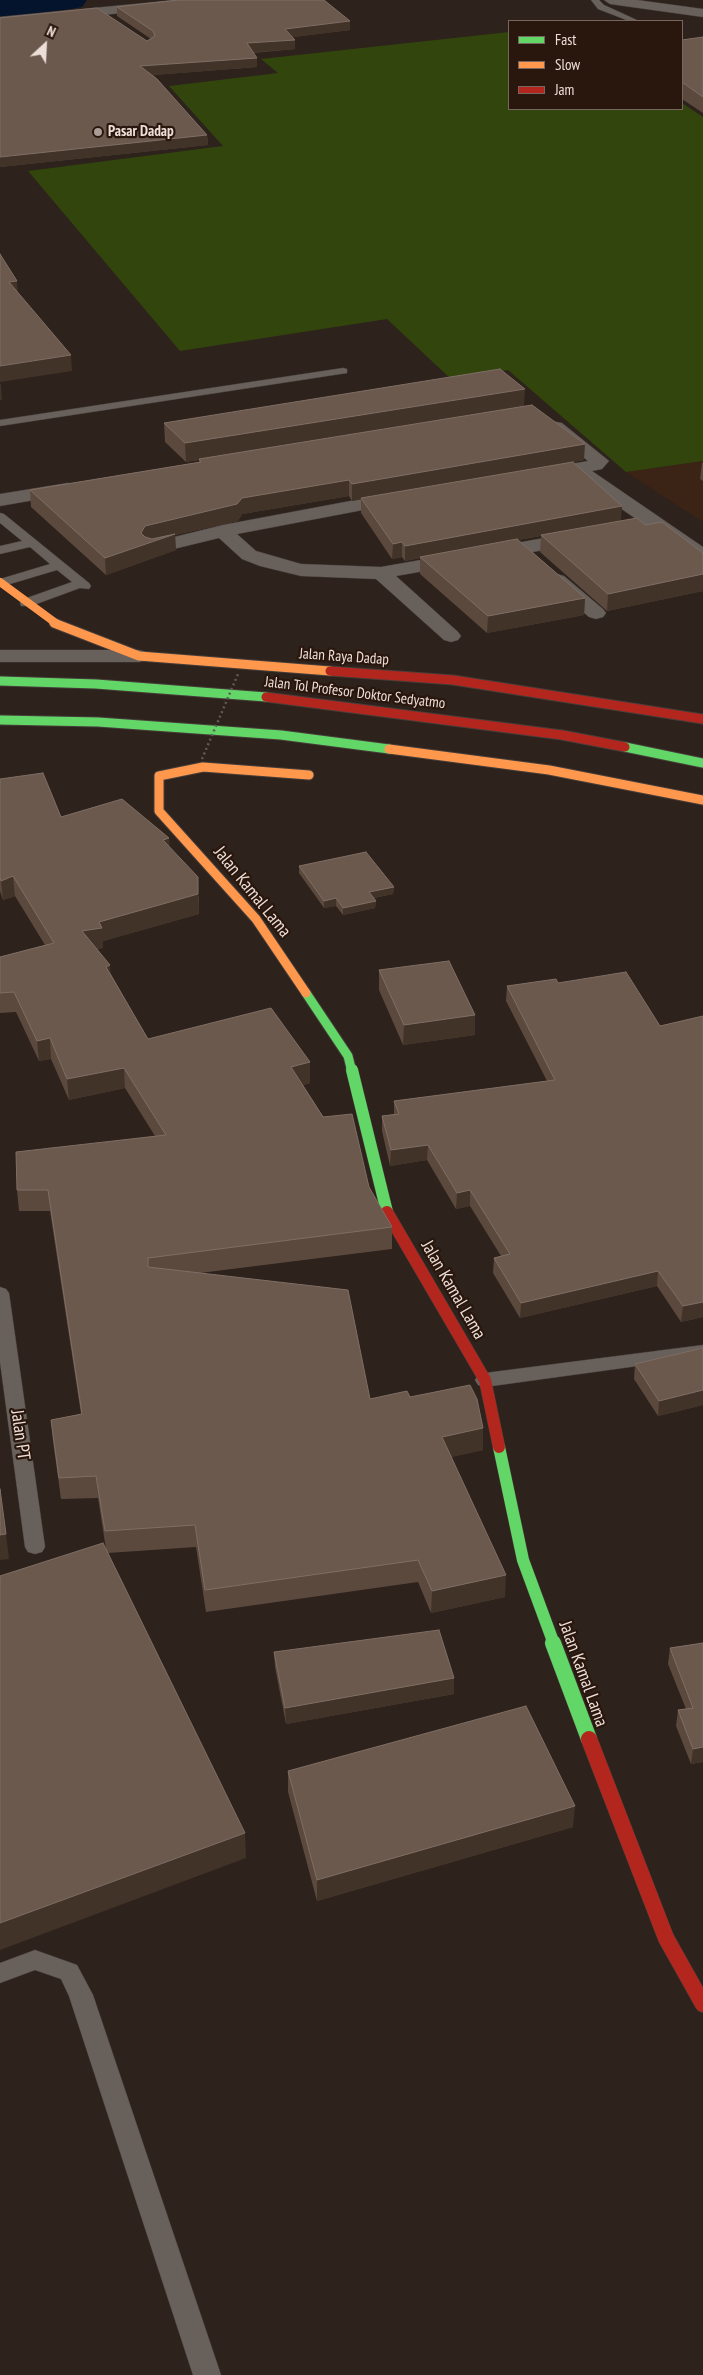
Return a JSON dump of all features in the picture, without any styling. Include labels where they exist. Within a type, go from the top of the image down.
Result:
[{"type":"main road","name":"Jalan Raya Dadap","points":[[1,583],[52,622],[139,656],[453,680],[703,719]]},
{"type":"main road","name":"Jalan Tol Profesor Doktor Sedyatmo","points":[[0,681],[96,684],[289,699],[562,735],[703,763]]},
{"type":"main road","points":[[0,720],[98,722],[281,735],[549,770],[703,800]]},
{"type":"main road","name":"Jalan Kamal Lama","points":[[309,775],[203,767],[160,776],[159,811],[256,919],[348,1056],[385,1208],[485,1380],[523,1560],[587,1735],[666,1938],[703,2004]]},
{"type":"street","points":[[0,21],[214,0]]},
{"type":"street","points":[[610,0],[703,13]]},
{"type":"street","points":[[98,11],[115,22]]},
{"type":"street","points":[[530,477],[596,465],[600,461],[542,417]]},
{"type":"street","points":[[576,469],[703,556]]},
{"type":"street","points":[[0,500],[88,485]]},
{"type":"street","points":[[153,548],[223,531],[420,495]]},
{"type":"street","points":[[627,529],[656,523]]},
{"type":"street","points":[[223,531],[249,555],[267,562],[301,570],[381,573],[598,534]]},
{"type":"street","points":[[521,548],[596,613]]},
{"type":"street","points":[[381,573],[451,636]]},
{"type":"street","points":[[0,656],[139,656]]},
{"type":"lane","points":[[595,0],[602,7],[633,20]]},
{"type":"lane","points":[[0,423],[343,371]]},
{"type":"lane","points":[[0,517],[83,584],[26,603]]},
{"type":"lane","points":[[0,550],[32,543]]},
{"type":"lane","points":[[1,583],[59,565]]},
{"type":"lane","name":"Jalan PT","points":[[0,1293],[35,1548]]},
{"type":"lane","points":[[485,1380],[703,1351]]},
{"type":"lane","points":[[0,1973],[35,1960],[69,1972],[81,1995],[207,2375]]},
{"type":"path","points":[[202,759],[238,674]]},
{"type":"shaded area","points":[[703,461],[703,522],[626,472]]},
{"type":"green space","points":[[508,32],[508,110],[683,110],[683,104],[703,117],[703,461],[626,472],[508,370],[452,380],[387,319],[180,351],[28,171],[223,146],[169,86],[278,73],[261,59]]},
{"type":"building","points":[[178,0],[324,0],[350,21],[285,29],[295,40],[247,43],[257,58],[140,66],[157,79],[207,135],[0,157],[0,18],[97,8],[147,41],[155,36],[153,31],[117,7]]},
{"type":"building","points":[[703,37],[703,97],[683,83],[683,40]]},
{"type":"building","points":[[0,254],[17,281],[9,282],[71,355],[0,366]]},
{"type":"building","points":[[500,369],[525,389],[185,443],[164,423]]},
{"type":"building","points":[[532,405],[585,444],[352,484],[349,480],[242,498],[237,504],[145,526],[141,533],[145,537],[152,539],[175,534],[105,558],[30,490],[201,462],[199,459]]},
{"type":"building","points":[[573,462],[622,506],[405,546],[402,542],[393,544],[361,498]]},
{"type":"building","points":[[637,518],[645,525],[662,522],[703,553],[703,574],[608,594],[541,535]]},
{"type":"building","points":[[517,539],[585,598],[488,616],[420,557]]},
{"type":"building","points":[[43,773],[61,817],[122,799],[169,838],[163,840],[198,877],[198,894],[99,922],[102,928],[82,931],[110,965],[106,967],[148,1039],[271,1008],[310,1062],[291,1067],[323,1117],[352,1114],[369,1187],[392,1227],[148,1258],[148,1267],[348,1290],[370,1399],[407,1391],[410,1397],[470,1385],[477,1399],[483,1428],[442,1437],[506,1575],[432,1591],[418,1560],[205,1590],[195,1525],[105,1531],[96,1476],[59,1478],[51,1420],[82,1414],[48,1190],[17,1190],[16,1152],[166,1135],[124,1068],[67,1079],[50,1038],[37,1041],[14,992],[0,993],[0,957],[54,943],[13,876],[1,881],[0,877],[0,779]]},
{"type":"building","points":[[366,852],[394,887],[369,892],[376,901],[343,908],[336,898],[324,901],[299,866]]},
{"type":"building","points":[[449,961],[475,1015],[404,1025],[379,970]]},
{"type":"building","points":[[626,972],[660,1026],[703,1016],[703,1302],[683,1306],[658,1271],[521,1303],[494,1258],[510,1254],[470,1190],[457,1193],[428,1145],[391,1150],[382,1116],[399,1114],[394,1101],[555,1080],[507,986],[556,979],[558,983]]},
{"type":"building","points":[[703,1348],[703,1390],[659,1401],[635,1364]]},
{"type":"building","points":[[0,1489],[6,1534],[0,1535]]},
{"type":"building","points":[[103,1543],[245,1833],[0,1923],[0,1576]]},
{"type":"building","points":[[439,1630],[454,1678],[285,1708],[274,1652]]},
{"type":"building","points":[[703,1643],[703,1747],[693,1749],[678,1710],[693,1708],[670,1648]]},
{"type":"building","points":[[526,1706],[575,1806],[317,1880],[288,1771]]},
{"type":"waterway","points":[[0,8],[71,0]]},
{"type":"traffic: fast","points":[[0,681],[96,684],[266,697]]},
{"type":"traffic: fast","points":[[0,720],[98,722],[281,735],[389,749]]},
{"type":"traffic: fast","points":[[625,747],[703,763]]},
{"type":"traffic: fast","points":[[306,993],[348,1056],[387,1212]]},
{"type":"traffic: fast","points":[[499,1447],[523,1560],[589,1739]]},
{"type":"traffic: slow","points":[[0,582],[52,622],[139,656],[330,671]]},
{"type":"traffic: slow","points":[[389,749],[549,770],[703,800]]},
{"type":"traffic: slow","points":[[306,993],[256,919],[159,811],[159,776],[203,767],[309,775]]},
{"type":"traffic: jam","points":[[330,671],[453,680],[703,719]]},
{"type":"traffic: jam","points":[[266,697],[562,735],[625,747]]},
{"type":"traffic: jam","points":[[387,1212],[485,1380],[499,1447]]},
{"type":"traffic: jam","points":[[589,1739],[666,1938],[703,2004]]},
{"type":"place","name":"Pasar Dadap","points":[[98,132]]}]
